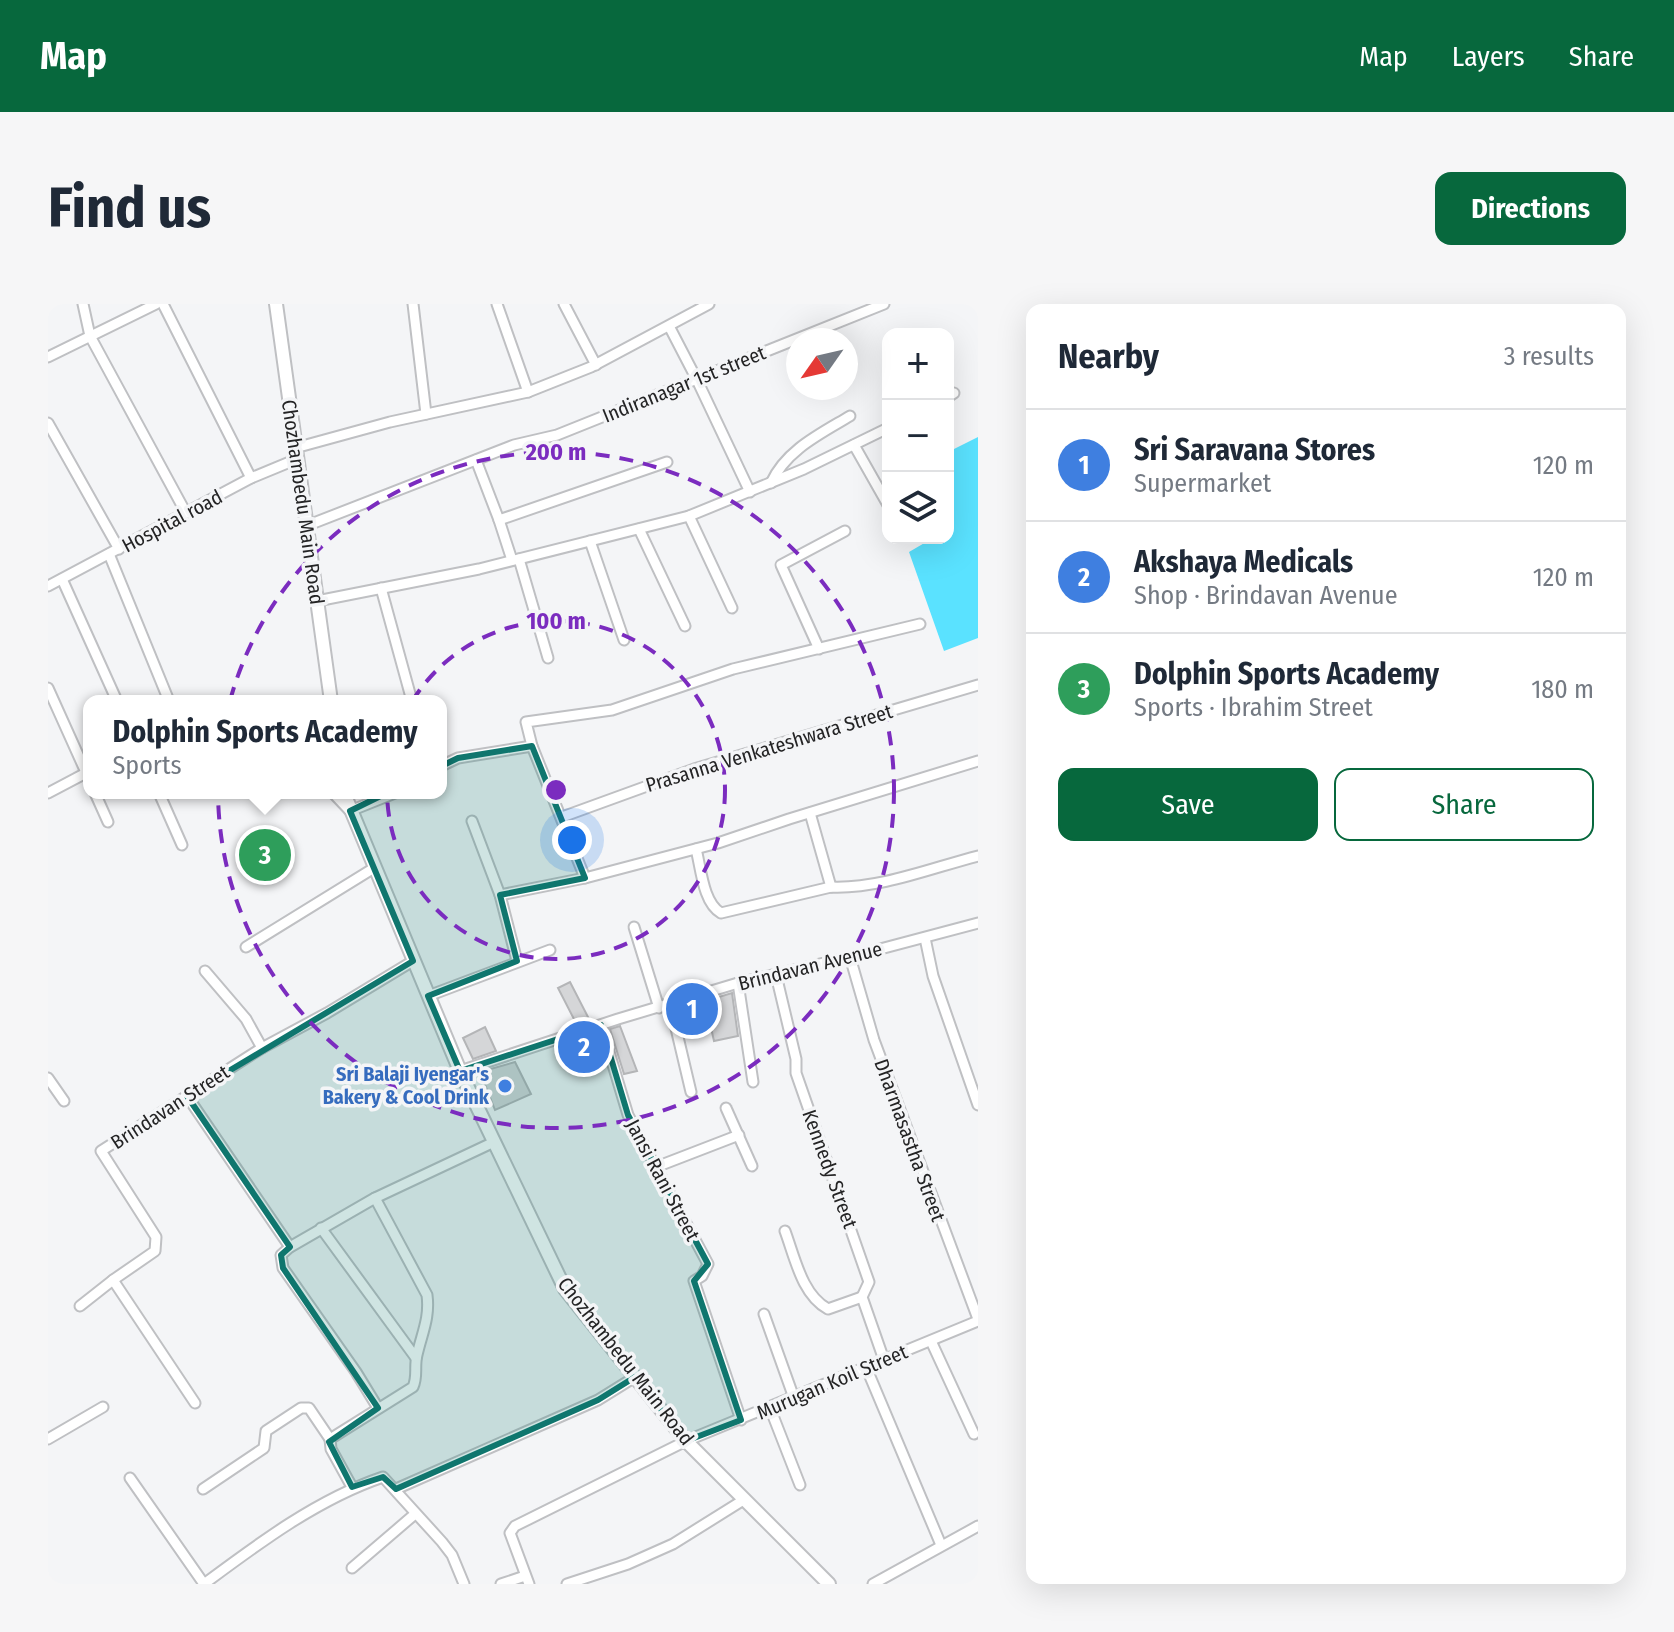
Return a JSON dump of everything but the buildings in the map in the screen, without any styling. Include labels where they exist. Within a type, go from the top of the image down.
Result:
[{"type":"street","points":[[83,304],[90,336],[186,513]]},
{"type":"street","points":[[48,357],[156,304]]},
{"type":"street","points":[[163,304],[251,478]]},
{"type":"street","name":"Chozhambedu Main Road","points":[[276,304],[330,695]]},
{"type":"street","points":[[413,304],[426,414]]},
{"type":"street","points":[[497,304],[528,392]]},
{"type":"street","points":[[564,304],[596,365]]},
{"type":"street","name":"Hospital road","points":[[48,586],[296,453],[426,414],[528,392],[596,365],[709,304]]},
{"type":"street","name":"Indiranagar 1st street","points":[[306,526],[514,445],[557,435],[884,304]]},
{"type":"street","points":[[669,326],[750,492]]},
{"type":"street","points":[[771,483],[781,464],[788,458],[810,440],[850,416]]},
{"type":"street","points":[[48,423],[119,549]]},
{"type":"street","points":[[317,601],[516,560],[689,516],[771,483],[882,431]]},
{"type":"street","points":[[854,445],[882,494]]},
{"type":"street","points":[[476,460],[516,560],[548,658]]},
{"type":"street","points":[[499,520],[667,462]]},
{"type":"street","points":[[689,516],[732,608]]},
{"type":"street","points":[[639,529],[685,626]]},
{"type":"street","points":[[819,649],[781,565],[845,531]]},
{"type":"street","points":[[590,541],[624,640]]},
{"type":"street","points":[[109,554],[167,695]]},
{"type":"street","points":[[62,579],[114,695]]},
{"type":"street","points":[[381,588],[410,695]]},
{"type":"street","points":[[585,878],[532,746],[526,722],[612,710],[733,669],[920,624]]},
{"type":"street","name":"Prasanna Venkateshwara Street","points":[[562,817],[706,765],[978,685]]},
{"type":"street","points":[[48,688],[83,765]]},
{"type":"street","points":[[447,763],[458,758],[532,746]]},
{"type":"street","points":[[500,895],[585,878],[696,849],[978,761]]},
{"type":"street","points":[[48,793],[83,778]]},
{"type":"street","points":[[98,799],[108,822]]},
{"type":"street","points":[[162,799],[182,845]]},
{"type":"street","points":[[339,799],[350,811],[380,799]]},
{"type":"street","name":"Chozhambedu Main Road","points":[[346,799],[460,1071],[565,1289],[686,1441],[830,1584]]},
{"type":"street","points":[[810,813],[831,887]]},
{"type":"street","points":[[472,821],[500,895],[517,961]]},
{"type":"street","points":[[696,849],[712,907],[721,913],[831,887],[850,888],[978,856]]},
{"type":"street","points":[[246,947],[374,868]]},
{"type":"street","name":"Brindavan Avenue","points":[[460,1071],[738,983],[978,923]]},
{"type":"street","points":[[634,927],[659,1008]]},
{"type":"street","points":[[925,938],[933,976],[978,1105]]},
{"type":"street","points":[[428,996],[550,950]]},
{"type":"street","name":"Dharmasastha Street","points":[[850,957],[874,1040],[978,1320]]},
{"type":"street","name":"Brindavan Street","points":[[113,1280],[155,1251],[156,1237],[101,1151],[262,1048],[413,961]]},
{"type":"street","points":[[205,971],[246,1019],[262,1048]]},
{"type":"street","name":"Kennedy Street","points":[[776,975],[796,1059],[796,1073],[869,1282],[862,1297],[884,1360]]},
{"type":"street","points":[[738,983],[753,1082]]},
{"type":"street","points":[[670,1003],[691,1092]]},
{"type":"street","name":"Jansi Rani Street","points":[[601,1025],[628,1115],[708,1264],[702,1276],[694,1281],[741,1420]]},
{"type":"street","points":[[48,1078],[64,1101]]},
{"type":"street","points":[[187,1096],[290,1247]]},
{"type":"street","points":[[726,1108],[752,1166]]},
{"type":"street","points":[[656,1167],[739,1135]]},
{"type":"street","points":[[378,1408],[283,1268],[281,1255],[375,1198],[494,1142]]},
{"type":"street","points":[[330,1439],[413,1387],[417,1376],[416,1358],[429,1310],[427,1295],[375,1198]]},
{"type":"street","points":[[321,1228],[416,1358]]},
{"type":"street","points":[[785,1231],[815,1302],[828,1309],[862,1297]]},
{"type":"street","points":[[80,1306],[113,1280],[195,1403]]},
{"type":"street","points":[[764,1314],[794,1398]]},
{"type":"street","name":"Murugan Koil Street","points":[[527,1580],[510,1533],[512,1529],[686,1441],[978,1320]]},
{"type":"street","points":[[931,1341],[974,1434]]},
{"type":"street","points":[[866,1367],[941,1545]]},
{"type":"street","points":[[396,1489],[598,1400],[635,1377]]},
{"type":"street","points":[[48,1439],[103,1407]]},
{"type":"street","points":[[203,1489],[264,1448],[264,1434],[268,1429],[301,1408],[309,1408],[330,1439],[331,1449],[352,1487]]},
{"type":"street","points":[[770,1408],[800,1485]]},
{"type":"street","points":[[130,1478],[204,1584],[255,1546],[352,1487],[383,1477],[452,1555],[464,1584]]},
{"type":"street","points":[[567,1584],[628,1564],[673,1544],[745,1499]]},
{"type":"street","points":[[352,1568],[415,1514]]},
{"type":"street","points":[[873,1584],[978,1526]]},
{"type":"street","points":[[598,1573],[602,1584]]},
{"type":"street","points":[[501,1584],[527,1580]]},
{"type":"highlighted area","points":[[532,746],[585,878],[500,895],[517,961],[428,996],[460,1071],[601,1025],[628,1115],[708,1264],[694,1281],[741,1420],[686,1441],[635,1377],[598,1400],[396,1489],[383,1477],[352,1487],[329,1442],[378,1408],[283,1268],[281,1255],[290,1247],[187,1096],[413,961],[350,811],[458,758]]},
{"type":"water","points":[[978,437],[978,638],[944,651],[909,552],[923,544],[954,544],[954,449]]},
{"type":"place","name":"Dolphin Sports Academy","points":[[265,855]]},
{"type":"place","name":"Sri Saravana Stores","points":[[692,1009]]},
{"type":"place","name":"Akshaya Medicals","points":[[584,1047]]},
{"type":"place","name":"Sri Balaji Iyengar's Bakery & Cool Drink","points":[[505,1086]]}]
